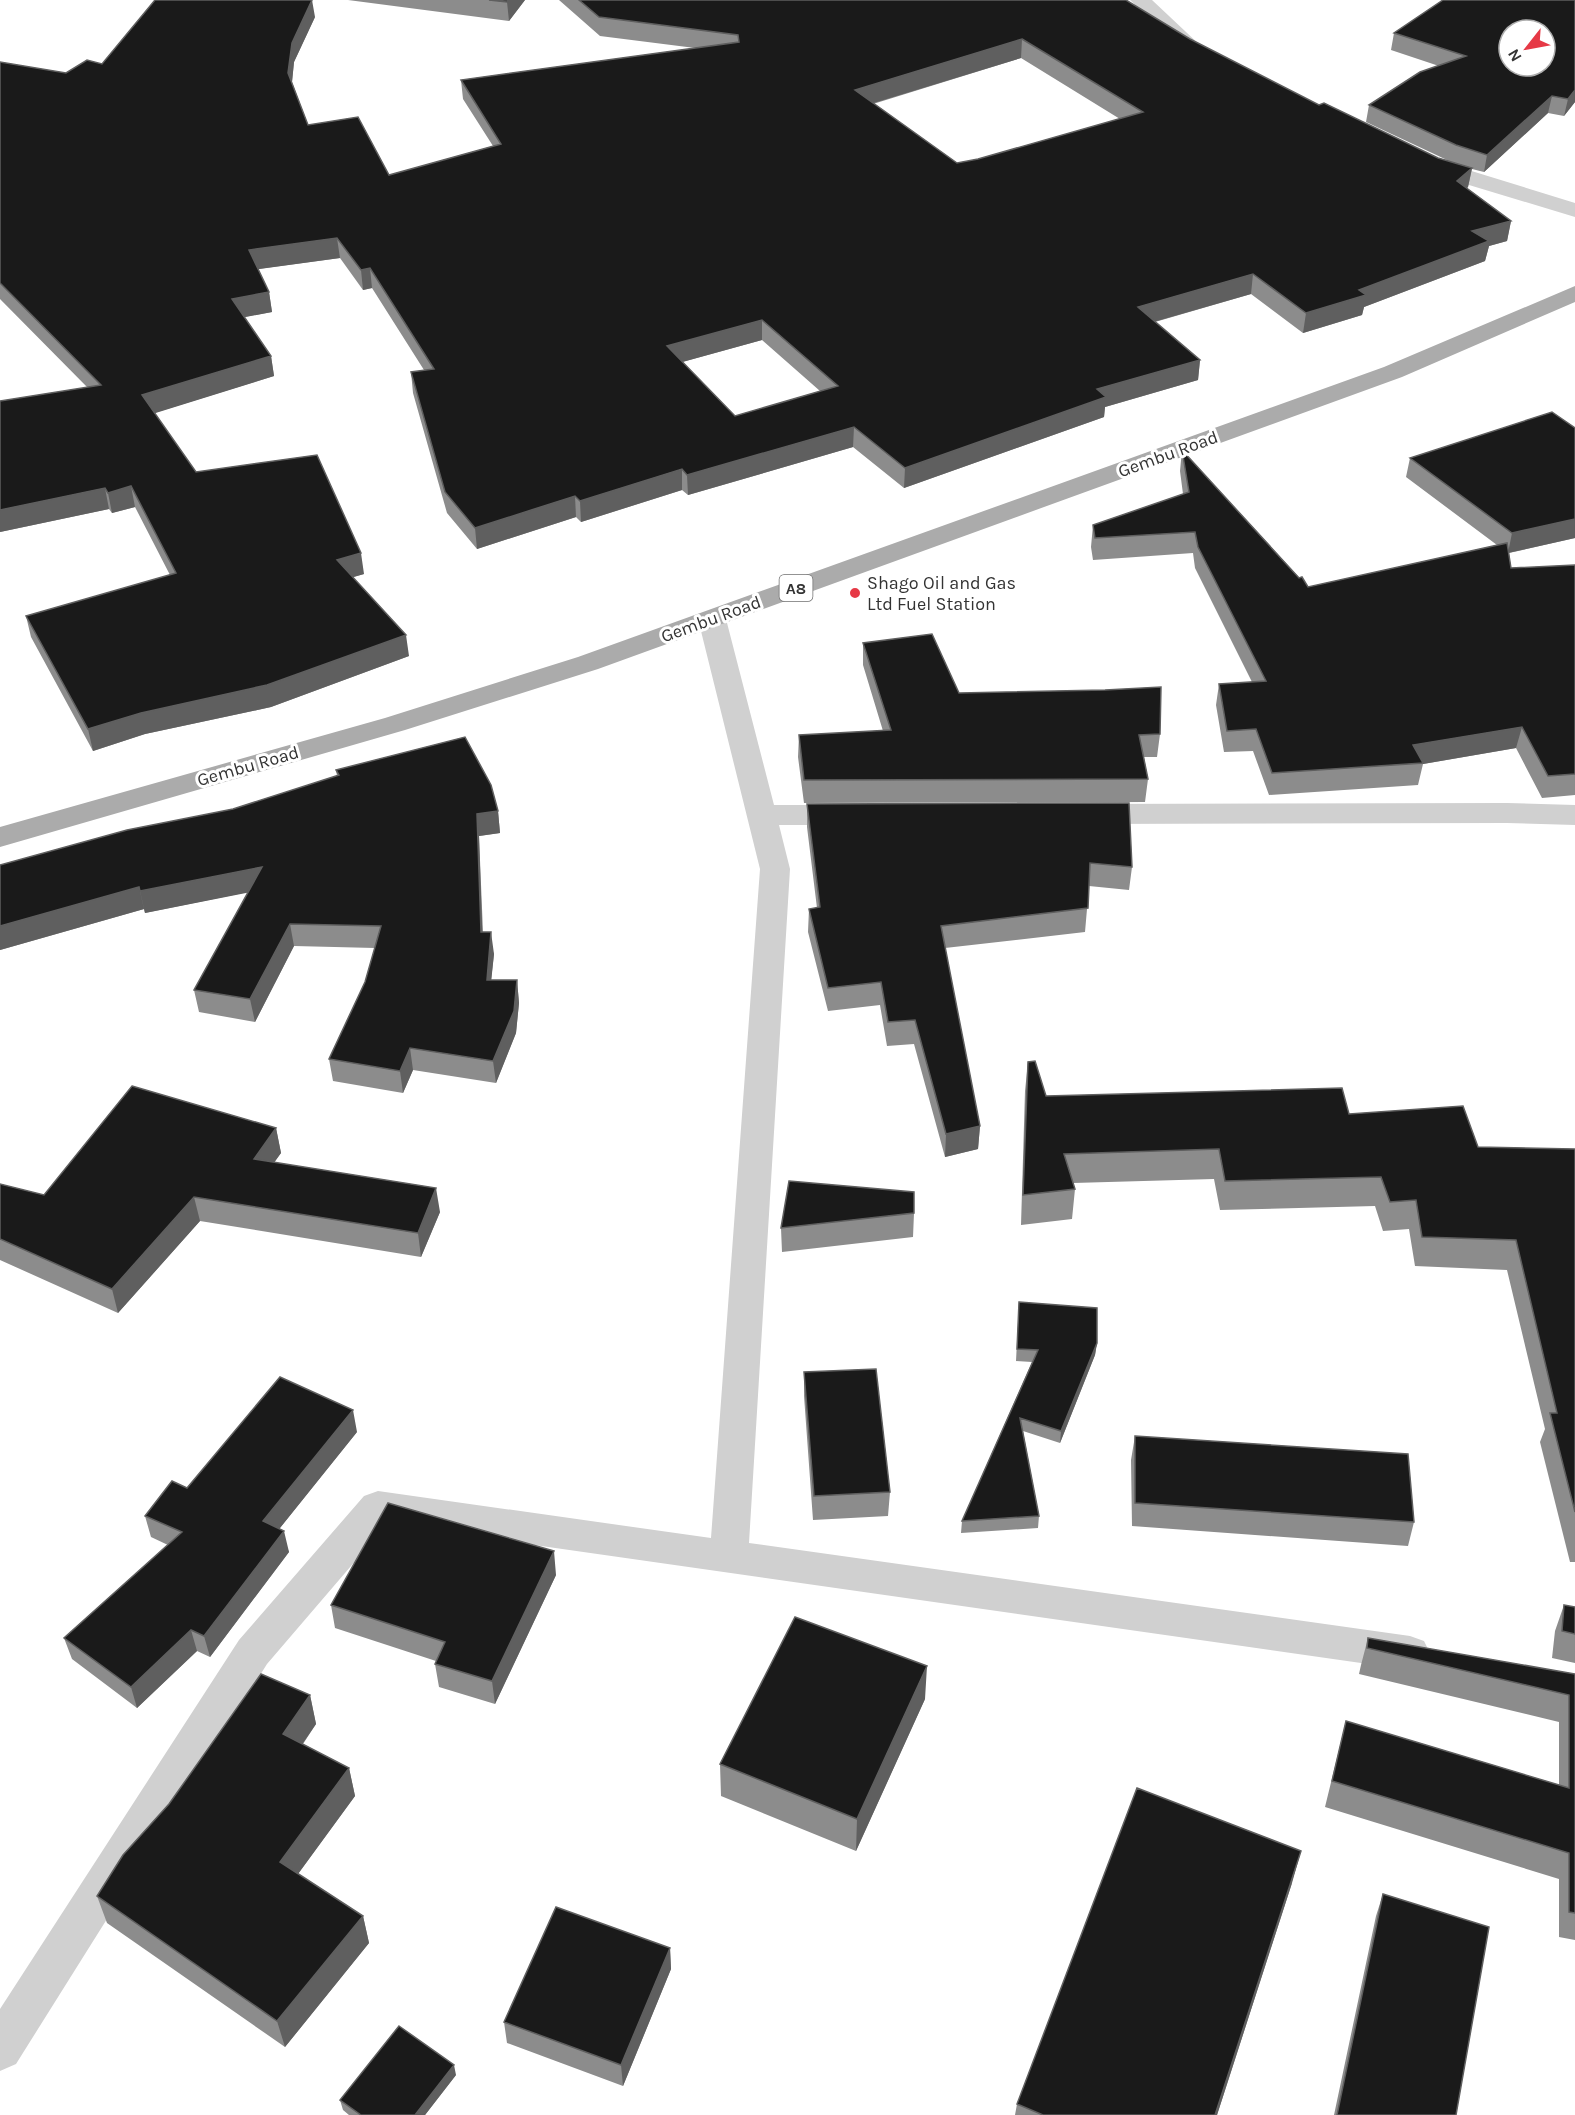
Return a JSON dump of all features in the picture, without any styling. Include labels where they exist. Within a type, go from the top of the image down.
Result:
[{"type":"main road","name":"Gembu Road","points":[[0,837],[395,724],[588,663],[1394,372],[1536,312],[1575,293]]},
{"type":"street","points":[[1140,0],[1196,51],[1228,67]]},
{"type":"street","points":[[1411,155],[1444,170],[1575,210]]},
{"type":"street","points":[[712,619],[775,869],[729,1556]]},
{"type":"street","points":[[1057,814],[1507,813],[1575,815]]},
{"type":"street","points":[[761,815],[879,814]]},
{"type":"street","points":[[0,2049],[254,1652],[378,1507],[1442,1658]]},
{"type":"building","points":[[155,0],[312,0],[292,43],[288,73],[308,125],[358,117],[389,175],[501,144],[461,80],[739,42],[738,35],[599,17],[579,0],[1126,0],[1190,39],[1319,105],[1324,103],[1438,158],[1472,168],[1457,181],[1511,221],[1472,231],[1489,241],[1359,290],[1366,295],[1306,313],[1253,274],[1138,307],[1200,360],[1097,389],[1106,397],[905,468],[854,427],[687,475],[682,469],[580,501],[575,496],[475,528],[445,492],[411,372],[434,369],[370,268],[361,270],[337,238],[249,250],[269,292],[232,299],[271,356],[142,395],[196,472],[317,455],[361,553],[337,560],[406,635],[267,685],[141,713],[88,729],[26,616],[176,573],[131,486],[108,493],[105,488],[0,510],[0,401],[101,385],[0,283],[0,62],[66,73],[87,60],[102,64]],"holes":[[[1022,39],[1143,112],[957,163],[855,90]],[[762,320],[838,386],[735,416],[667,346]]]},
{"type":"building","points":[[1443,0],[1575,0],[1575,90],[1568,99],[1552,96],[1487,155],[1456,145],[1369,105],[1420,72],[1466,56],[1394,33]]},
{"type":"building","points":[[1552,412],[1575,428],[1575,519],[1512,533],[1410,458]]},
{"type":"building","points":[[1182,450],[1299,578],[1302,577],[1308,587],[1507,543],[1511,568],[1575,565],[1575,774],[1548,776],[1522,727],[1413,745],[1423,763],[1272,773],[1256,729],[1227,731],[1219,684],[1266,681],[1198,547],[1195,532],[1095,538],[1093,525],[1189,492]]},
{"type":"building","points":[[932,634],[959,693],[1161,687],[1160,734],[1139,735],[1148,779],[804,780],[799,735],[891,730],[863,643]]},
{"type":"building","points":[[465,737],[491,785],[498,811],[477,814],[481,932],[491,932],[487,980],[517,980],[514,1011],[493,1061],[410,1048],[400,1071],[329,1059],[365,982],[381,926],[290,924],[250,999],[194,990],[262,867],[140,891],[139,887],[0,926],[0,865],[127,830],[233,809],[339,775],[336,770]]},
{"type":"building","points":[[1129,803],[1132,867],[1090,863],[1088,908],[941,926],[980,1126],[946,1134],[915,1020],[888,1022],[881,982],[828,988],[809,909],[820,907],[807,804]]},
{"type":"building","points":[[1035,1061],[1046,1096],[1342,1088],[1349,1114],[1463,1106],[1478,1147],[1575,1149],[1575,1512],[1550,1413],[1557,1413],[1516,1240],[1422,1237],[1416,1200],[1390,1202],[1381,1177],[1225,1181],[1219,1149],[1064,1154],[1075,1189],[1023,1195],[1028,1062]]},
{"type":"building","points":[[132,1086],[276,1128],[254,1159],[436,1188],[418,1233],[194,1197],[112,1289],[0,1239],[0,1184],[44,1195]]},
{"type":"building","points":[[789,1181],[914,1192],[914,1213],[781,1228]]},
{"type":"building","points":[[1019,1302],[1097,1308],[1097,1343],[1061,1431],[1020,1418],[1039,1516],[962,1521],[1038,1350],[1017,1349]]},
{"type":"building","points":[[876,1369],[890,1492],[814,1496],[804,1372]]},
{"type":"building","points":[[280,1377],[353,1410],[263,1521],[284,1531],[204,1636],[191,1630],[131,1687],[64,1638],[182,1532],[145,1516],[172,1481],[187,1488]]},
{"type":"building","points":[[1135,1436],[1408,1454],[1414,1522],[1135,1503]]},
{"type":"building","points":[[388,1503],[554,1551],[492,1681],[435,1664],[445,1642],[331,1605]]},
{"type":"building","points":[[1564,1605],[1575,1607],[1575,1634],[1562,1631]]},
{"type":"building","points":[[795,1617],[927,1666],[857,1819],[720,1764]]},
{"type":"building","points":[[1368,1638],[1575,1674],[1575,1913],[1569,1912],[1569,1853],[1332,1781],[1346,1721],[1569,1788],[1569,1695],[1367,1648]]},
{"type":"building","points":[[261,1674],[310,1695],[283,1734],[349,1768],[280,1862],[363,1916],[277,2021],[97,1896],[123,1855],[169,1804]]},
{"type":"building","points":[[1137,1788],[1301,1851],[1215,2115],[1043,2115],[1017,2104]]},
{"type":"building","points":[[1383,1894],[1489,1927],[1456,2115],[1337,2115]]},
{"type":"building","points":[[556,1907],[670,1948],[621,2065],[504,2022]]},
{"type":"building","points":[[399,2026],[454,2065],[415,2115],[361,2115],[340,2100]]},
{"type":"place","name":"Shago Oil and Gas Ltd Fuel Station","points":[[855,593]]}]
